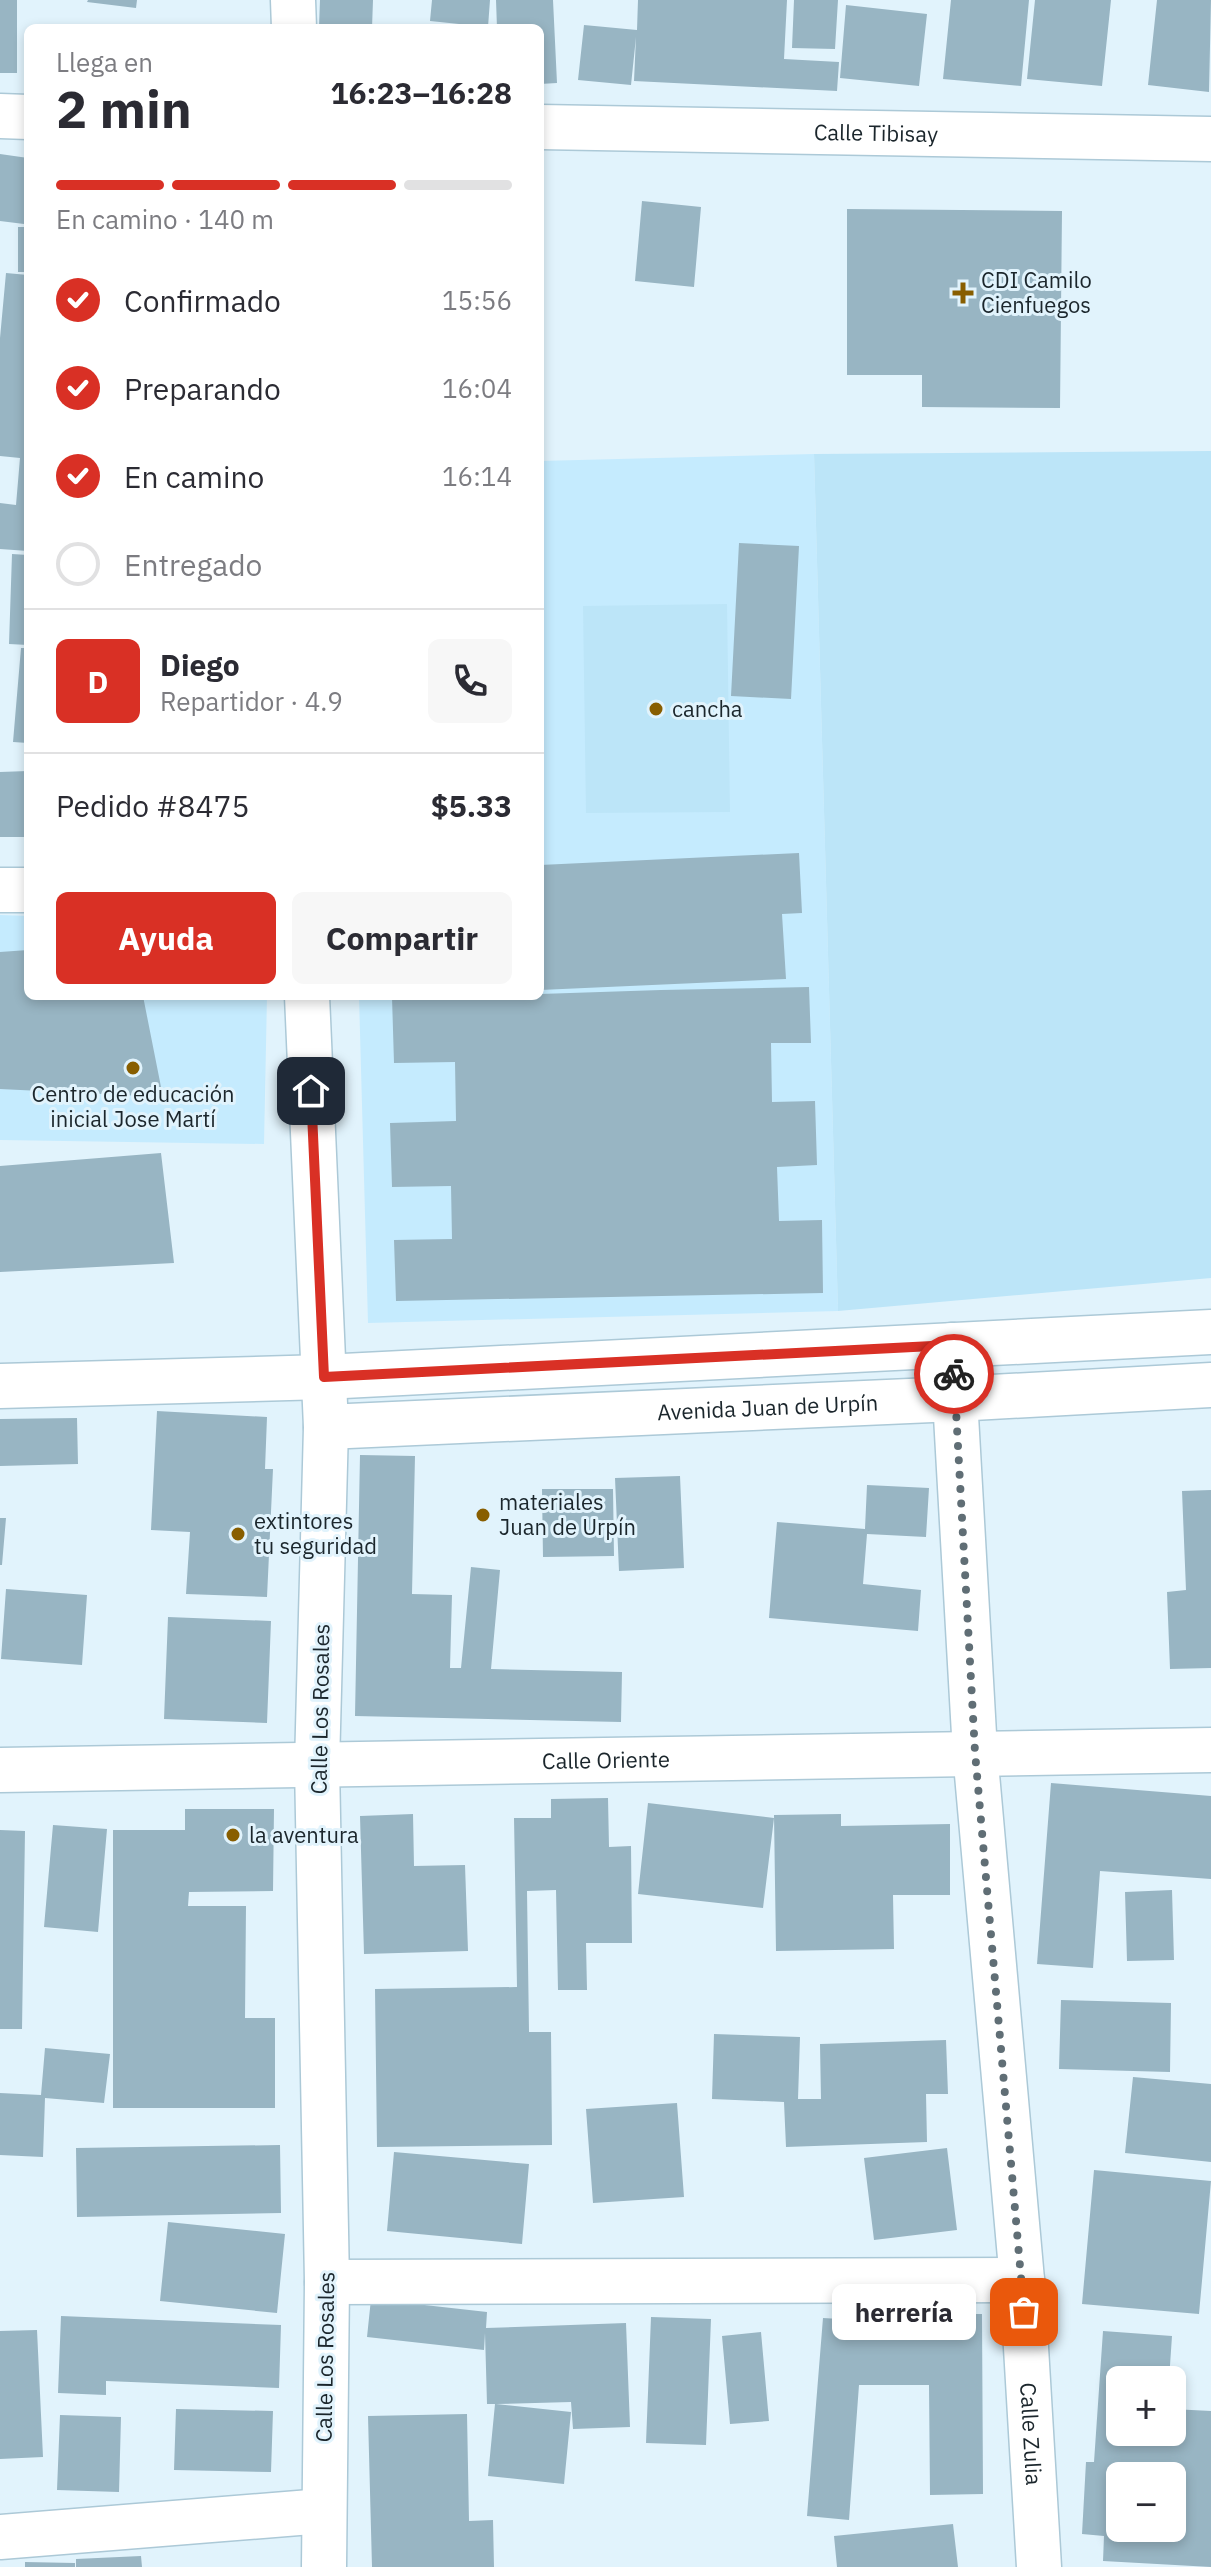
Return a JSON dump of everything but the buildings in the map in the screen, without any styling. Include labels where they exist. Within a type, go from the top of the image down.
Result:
[{"type":"street","points":[[293,0],[294,24]]},
{"type":"street","points":[[0,116],[24,117]]},
{"type":"street","name":"Calle Tibisay","points":[[544,127],[1211,139]]},
{"type":"street","points":[[0,890],[24,890]]},
{"type":"street","name":"Calle Los Rosales","points":[[307,1000],[326,1427],[317,1765],[327,2282],[324,2567]]},
{"type":"street","points":[[0,1386],[324,1377],[1211,1332]]},
{"type":"street","name":"Calle Zulia","points":[[952,1345],[975,1752],[1022,2280],[1039,2567]]},
{"type":"street","name":"Avenida Juan de Urpín","points":[[326,1427],[1211,1385]]},
{"type":"street","name":"Calle Oriente","points":[[0,1770],[1211,1750]]},
{"type":"street","points":[[327,2282],[1022,2280]]},
{"type":"street","points":[[0,2537],[323,2511]]},
{"type":"shaded area","points":[[1211,451],[1211,1278],[838,1311],[814,454]]},
{"type":"shaded area","points":[[814,454],[838,1311],[368,1323],[359,1000],[544,1000],[544,461]]},
{"type":"shaded area","name":"cancha","points":[[727,604],[730,812],[586,813],[583,606]]},
{"type":"shaded area","name":"Centro de educación inicial Jose Martí","points":[[0,915],[24,916],[24,1000],[267,1000],[264,1144],[0,1140]]},
{"type":"way so far","points":[[954,1374],[975,1752],[1024,2312]]},
{"type":"place","name":"CDI Camilo Cienfuegos","points":[[963,293]]},
{"type":"place","name":"cancha","points":[[656,709]]},
{"type":"place","name":"Centro de educación inicial Jose Martí","points":[[133,1068]]},
{"type":"place","name":"materiales Juan de Urpín","points":[[483,1515]]},
{"type":"place","name":"extintores tu seguridad","points":[[238,1534]]},
{"type":"place","name":"la aventura","points":[[233,1835]]},
{"type":"place","name":"herrería","points":[[1024,2312]]},
{"type":"route","points":[[311,1091],[324,1377],[952,1345],[954,1374]]}]
